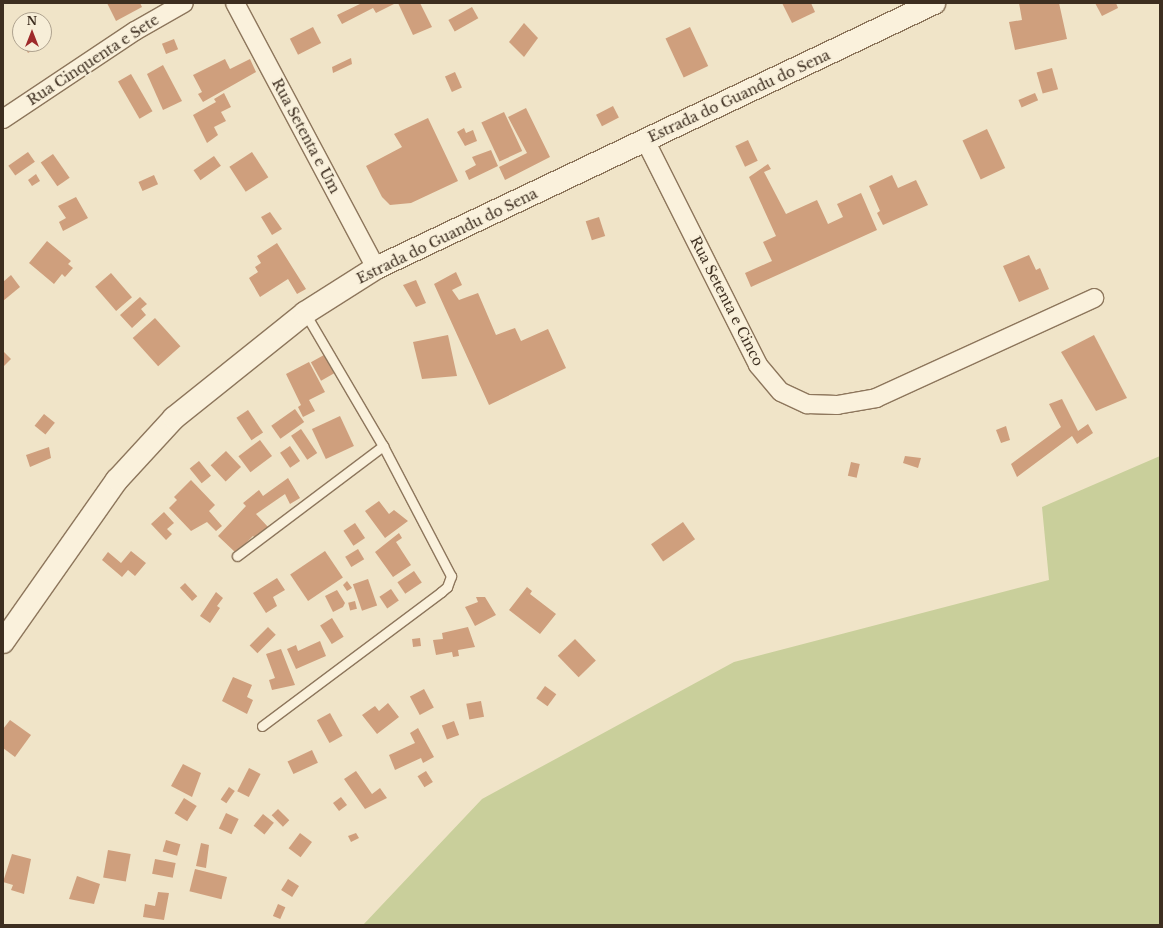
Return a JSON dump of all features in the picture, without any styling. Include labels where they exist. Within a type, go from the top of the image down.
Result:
[{"type":"main road","name":"Estrada do Guandu do Sena","points":[[3,642],[28,602],[117,480],[174,418],[305,312],[376,268],[934,3]]},
{"type":"street","name":"Rua Cinquenta e Sete","points":[[3,119],[134,31],[184,3]]},
{"type":"street","name":"Rua Setenta e Um","points":[[235,3],[376,268]]},
{"type":"street","name":"Rua Setenta e Cinco","points":[[645,140],[758,365],[781,392],[807,404],[837,405],[876,398],[1094,298]]},
{"type":"lane","points":[[262,726],[441,592],[450,582],[448,566],[383,446],[305,312]]},
{"type":"lane","points":[[236,556],[383,446]]},
{"type":"green space","points":[[1160,456],[1160,925],[363,925],[482,799],[734,662],[1049,580],[1042,507]]},
{"type":"building","points":[[107,3],[140,3],[142,7],[116,21]]},
{"type":"building","points":[[362,3],[396,3],[376,13],[373,8],[342,24],[337,15]]},
{"type":"building","points":[[398,3],[420,3],[432,27],[413,35]]},
{"type":"building","points":[[782,3],[811,3],[815,12],[792,23]]},
{"type":"building","points":[[1019,3],[1059,3],[1067,39],[1015,50],[1009,22],[1022,20]]},
{"type":"building","points":[[1095,3],[1116,3],[1118,8],[1102,16]]},
{"type":"building","points":[[472,7],[478,18],[455,31],[448,20]]},
{"type":"building","points":[[524,23],[538,38],[524,57],[509,42]]},
{"type":"building","points":[[313,27],[321,43],[298,55],[290,39]]},
{"type":"building","points":[[690,27],[708,66],[684,77],[666,38]]},
{"type":"building","points":[[174,39],[178,49],[166,54],[162,44]]},
{"type":"building","points":[[351,58],[352,64],[333,73],[332,67]]},
{"type":"building","points":[[225,59],[230,69],[250,59],[256,72],[203,102],[198,94],[202,92],[193,75]]},
{"type":"building","points":[[163,65],[182,101],[163,110],[147,74]]},
{"type":"building","points":[[1052,68],[1058,89],[1043,94],[1037,72]]},
{"type":"building","points":[[455,72],[462,88],[452,92],[445,76]]},
{"type":"building","points":[[131,74],[152,111],[140,119],[118,82]]},
{"type":"building","points":[[224,93],[231,107],[221,112],[226,121],[214,127],[218,135],[207,143],[193,115],[216,102],[214,99]]},
{"type":"building","points":[[1035,93],[1038,100],[1022,107],[1018,100]]},
{"type":"building","points":[[613,106],[619,118],[602,126],[596,115]]},
{"type":"building","points":[[526,108],[550,157],[505,180],[499,167],[527,153],[508,117]]},
{"type":"building","points":[[504,112],[522,151],[500,162],[481,123]]},
{"type":"building","points":[[428,118],[458,181],[411,203],[390,205],[382,197],[366,166],[402,147],[394,134]]},
{"type":"building","points":[[464,128],[466,133],[473,130],[477,141],[465,146],[457,132]]},
{"type":"building","points":[[987,129],[1005,168],[981,179],[963,140]]},
{"type":"building","points":[[748,140],[758,161],[745,167],[735,146]]},
{"type":"building","points":[[491,150],[498,166],[469,180],[465,171],[476,165],[472,157]]},
{"type":"building","points":[[28,152],[35,162],[15,176],[8,166]]},
{"type":"building","points":[[252,152],[268,177],[246,192],[229,167]]},
{"type":"building","points":[[53,154],[70,178],[57,186],[41,163]]},
{"type":"building","points":[[214,156],[221,166],[200,180],[194,170]]},
{"type":"building","points":[[768,164],[771,169],[764,172],[786,214],[817,200],[828,224],[843,217],[837,204],[861,193],[877,230],[751,287],[745,273],[772,261],[763,242],[776,236],[749,177]]},
{"type":"building","points":[[36,174],[40,181],[32,186],[28,180]]},
{"type":"building","points":[[154,175],[158,184],[143,191],[138,182]]},
{"type":"building","points":[[892,175],[898,188],[916,180],[928,205],[883,225],[877,213],[880,211],[869,186]]},
{"type":"building","points":[[76,197],[88,218],[63,231],[59,222],[66,218],[58,206]]},
{"type":"building","points":[[270,212],[282,229],[272,235],[261,217]]},
{"type":"building","points":[[599,217],[605,236],[592,240],[586,221]]},
{"type":"building","points":[[47,241],[71,261],[68,264],[73,268],[65,277],[62,274],[54,284],[29,263]]},
{"type":"building","points":[[277,243],[306,289],[297,294],[288,279],[260,297],[249,278],[258,272],[255,267],[261,263],[257,256]]},
{"type":"building","points":[[1029,255],[1036,270],[1040,268],[1049,289],[1019,302],[1003,266]]},
{"type":"building","points":[[456,272],[462,285],[452,290],[459,300],[478,293],[496,335],[515,328],[521,341],[548,329],[566,368],[489,405],[434,284]]},
{"type":"building","points":[[111,273],[132,297],[116,311],[95,287]]},
{"type":"building","points":[[11,275],[20,287],[3,301],[3,282]]},
{"type":"building","points":[[416,280],[426,303],[416,307],[403,285]]},
{"type":"building","points":[[140,297],[147,304],[141,309],[146,315],[132,328],[120,315]]},
{"type":"building","points":[[155,318],[180,346],[158,366],[133,338]]},
{"type":"building","points":[[448,335],[457,376],[422,379],[413,342]]},
{"type":"building","points":[[1094,335],[1127,398],[1096,411],[1061,352]]},
{"type":"building","points":[[3,351],[11,359],[3,367]]},
{"type":"building","points":[[324,355],[334,373],[321,381],[311,362]]},
{"type":"building","points":[[309,362],[325,392],[309,400],[315,411],[303,417],[298,407],[301,405],[286,374]]},
{"type":"building","points":[[1062,399],[1078,431],[1088,424],[1093,433],[1077,444],[1072,436],[1017,477],[1011,464],[1061,427],[1049,404]]},
{"type":"building","points":[[295,409],[304,422],[280,439],[271,426]]},
{"type":"building","points":[[248,410],[263,432],[251,440],[236,418]]},
{"type":"building","points":[[44,414],[55,423],[45,434],[35,426]]},
{"type":"building","points":[[340,416],[354,446],[326,459],[312,429]]},
{"type":"building","points":[[1006,426],[1010,440],[1001,443],[996,430]]},
{"type":"building","points":[[301,429],[317,453],[307,460],[291,436]]},
{"type":"building","points":[[260,440],[272,456],[250,472],[238,456]]},
{"type":"building","points":[[290,446],[300,461],[290,468],[280,453]]},
{"type":"building","points":[[49,447],[51,458],[30,467],[26,455]]},
{"type":"building","points":[[226,451],[241,467],[226,481],[211,465]]},
{"type":"building","points":[[905,456],[921,458],[918,468],[903,463]]},
{"type":"building","points":[[199,461],[211,476],[202,483],[190,469]]},
{"type":"building","points":[[851,462],[860,464],[857,478],[848,476]]},
{"type":"building","points":[[288,478],[300,498],[290,504],[285,494],[256,514],[268,527],[256,539],[253,536],[236,553],[218,536],[246,506],[243,503],[259,490],[263,496]]},
{"type":"building","points":[[191,480],[215,505],[209,511],[222,526],[216,531],[207,522],[191,531],[169,508],[177,500],[174,497]]},
{"type":"building","points":[[379,501],[389,514],[394,510],[408,521],[385,538],[365,511]]},
{"type":"building","points":[[164,512],[174,523],[167,529],[172,534],[166,540],[151,524]]},
{"type":"building","points":[[683,522],[695,539],[663,562],[651,544]]},
{"type":"building","points":[[355,523],[365,538],[353,546],[343,531]]},
{"type":"building","points":[[399,533],[402,538],[396,542],[411,565],[393,577],[375,552]]},
{"type":"building","points":[[358,549],[364,559],[351,567],[345,557]]},
{"type":"building","points":[[131,551],[146,563],[135,576],[128,570],[122,577],[102,560],[108,552],[121,563]]},
{"type":"building","points":[[325,551],[343,578],[308,601],[290,574]]},
{"type":"building","points":[[414,571],[422,583],[405,594],[397,582]]},
{"type":"building","points":[[277,578],[285,590],[273,597],[277,606],[266,613],[253,593]]},
{"type":"building","points":[[368,579],[377,605],[362,611],[353,584]]},
{"type":"building","points":[[347,581],[352,588],[347,591],[343,585]]},
{"type":"building","points":[[185,583],[197,596],[192,601],[180,588]]},
{"type":"building","points":[[527,587],[532,591],[530,594],[556,614],[540,634],[509,610]]},
{"type":"building","points":[[391,589],[399,601],[387,608],[379,597]]},
{"type":"building","points":[[337,590],[345,603],[343,607],[333,612],[325,596]]},
{"type":"building","points":[[216,592],[223,598],[217,606],[220,608],[210,623],[200,616]]},
{"type":"building","points":[[476,597],[485,597],[496,615],[475,626],[465,607],[478,602]]},
{"type":"building","points":[[355,601],[357,609],[350,610],[348,603]]},
{"type":"building","points":[[332,618],[344,637],[332,644],[320,625]]},
{"type":"building","points":[[268,627],[276,635],[257,653],[250,645]]},
{"type":"building","points":[[468,627],[475,647],[458,650],[459,656],[453,657],[452,652],[436,655],[433,640],[443,639],[442,633]]},
{"type":"building","points":[[420,638],[421,646],[413,647],[412,639]]},
{"type":"building","points":[[575,639],[596,661],[579,677],[558,656]]},
{"type":"building","points":[[320,641],[326,656],[296,669],[287,649],[296,645],[298,651]]},
{"type":"building","points":[[281,649],[295,685],[272,690],[269,680],[275,678],[266,654]]},
{"type":"building","points":[[233,677],[252,685],[247,697],[253,700],[247,714],[222,701]]},
{"type":"building","points":[[545,686],[556,694],[548,706],[536,698]]},
{"type":"building","points":[[424,689],[434,708],[420,715],[410,697]]},
{"type":"building","points":[[481,701],[484,717],[469,720],[466,704]]},
{"type":"building","points":[[388,703],[399,717],[377,734],[362,715],[375,706],[379,711]]},
{"type":"building","points":[[330,713],[343,736],[329,743],[317,720]]},
{"type":"building","points":[[10,720],[31,735],[15,757],[3,748],[3,729]]},
{"type":"building","points":[[454,721],[459,735],[447,740],[442,725]]},
{"type":"building","points":[[418,728],[434,757],[423,763],[421,758],[395,770],[389,755],[415,743],[410,733]]},
{"type":"building","points":[[312,750],[318,763],[293,774],[288,761]]},
{"type":"building","points":[[183,764],[201,773],[192,797],[171,786]]},
{"type":"building","points":[[249,768],[261,774],[249,797],[237,791]]},
{"type":"building","points":[[356,771],[372,794],[380,788],[387,798],[365,809],[344,779]]},
{"type":"building","points":[[426,771],[433,782],[424,787],[418,776]]},
{"type":"building","points":[[229,787],[235,791],[226,803],[221,799]]},
{"type":"building","points":[[341,797],[347,805],[339,811],[333,803]]},
{"type":"building","points":[[184,798],[197,806],[187,821],[174,813]]},
{"type":"building","points":[[278,809],[289,820],[283,827],[272,815]]},
{"type":"building","points":[[226,813],[239,819],[232,834],[219,828]]},
{"type":"building","points":[[263,814],[274,823],[264,834],[254,826]]},
{"type":"building","points":[[300,833],[312,842],[301,857],[289,848]]},
{"type":"building","points":[[356,833],[359,838],[351,842],[348,836]]},
{"type":"building","points":[[166,840],[180,844],[177,856],[163,852]]},
{"type":"building","points":[[201,843],[209,845],[206,868],[196,866]]},
{"type":"building","points":[[108,850],[131,854],[126,882],[103,878]]},
{"type":"building","points":[[12,854],[31,859],[24,894],[11,890],[13,885],[3,882]]},
{"type":"building","points":[[155,859],[176,863],[173,878],[152,874]]},
{"type":"building","points":[[195,869],[227,877],[221,899],[189,891]]},
{"type":"building","points":[[77,876],[100,884],[94,904],[69,899]]},
{"type":"building","points":[[288,879],[299,886],[292,897],[281,890]]},
{"type":"building","points":[[158,892],[169,893],[164,920],[143,917],[145,904],[155,906]]},
{"type":"building","points":[[278,904],[285,907],[280,919],[273,916]]}]
